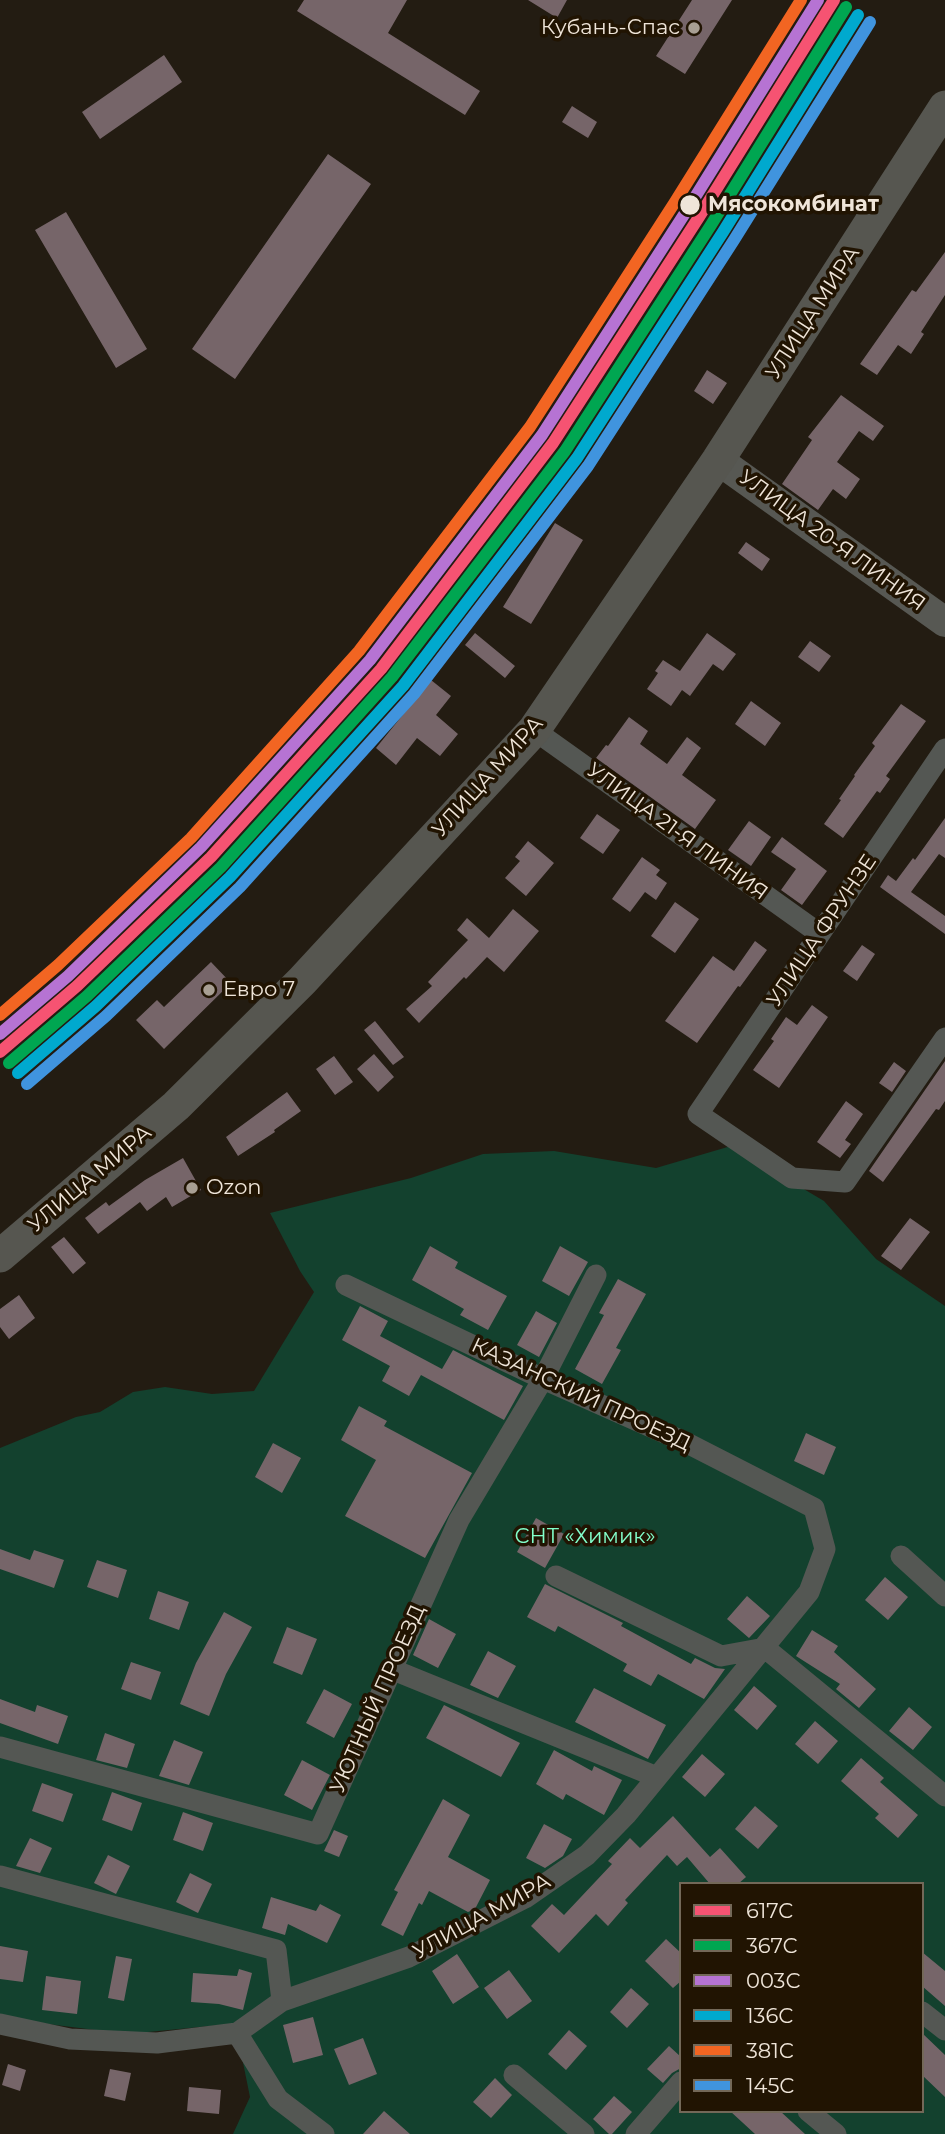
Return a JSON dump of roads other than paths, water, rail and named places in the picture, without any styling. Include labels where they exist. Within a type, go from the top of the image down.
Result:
[{"type":"main road","name":"УЛИЦА МИРА","points":[[0,1256],[176,1106],[302,981],[534,730],[718,460],[945,107]]},
{"type":"main road","name":"УЛИЦА 20-Я ЛИНИЯ","points":[[718,460],[945,622]]},
{"type":"street","name":"УЛИЦА 21-Я ЛИНИЯ","points":[[534,730],[820,934]]},
{"type":"street","name":"УЛИЦА ФРУНЗЕ","points":[[945,749],[698,1114],[792,1178],[845,1182],[945,1038]]},
{"type":"street","name":"УЮТНЫЙ ПРОЕЗД","points":[[0,1747],[318,1834],[459,1520],[542,1379],[596,1275]]},
{"type":"street","name":"КАЗАНСКИЙ ПРОЕЗД","points":[[346,1285],[542,1379],[687,1443],[814,1508]]},
{"type":"street","name":"УЛИЦА МИРА","points":[[0,2024],[70,2039],[157,2043],[237,2033],[282,2001],[409,1957],[525,1898],[587,1855],[626,1815],[809,1592],[825,1549],[814,1508]]},
{"type":"street","points":[[901,1556],[945,1596]]},
{"type":"street","points":[[556,1576],[722,1656],[765,1647],[945,1796]]},
{"type":"street","points":[[391,1669],[657,1777]]},
{"type":"street","points":[[0,1876],[276,1950],[282,2001]]},
{"type":"street","points":[[924,2014],[945,2030]]},
{"type":"street","points":[[237,2033],[278,2099],[324,2134]]},
{"type":"street","points":[[514,2076],[584,2134]]},
{"type":"street","points":[[636,2134],[679,2083]]},
{"type":"street","points":[[810,2113],[836,2134]]},
{"type":"place","name":"Кубань-Спас","points":[[694,28]]},
{"type":"place","name":"Мясокомбинат","points":[[690,205]]},
{"type":"place","name":"Евро 7","points":[[209,990]]},
{"type":"place","name":"Ozon","points":[[192,1188]]},
{"type":"park label","name":"СНТ «Химик»","points":[[585,1537]]}]
